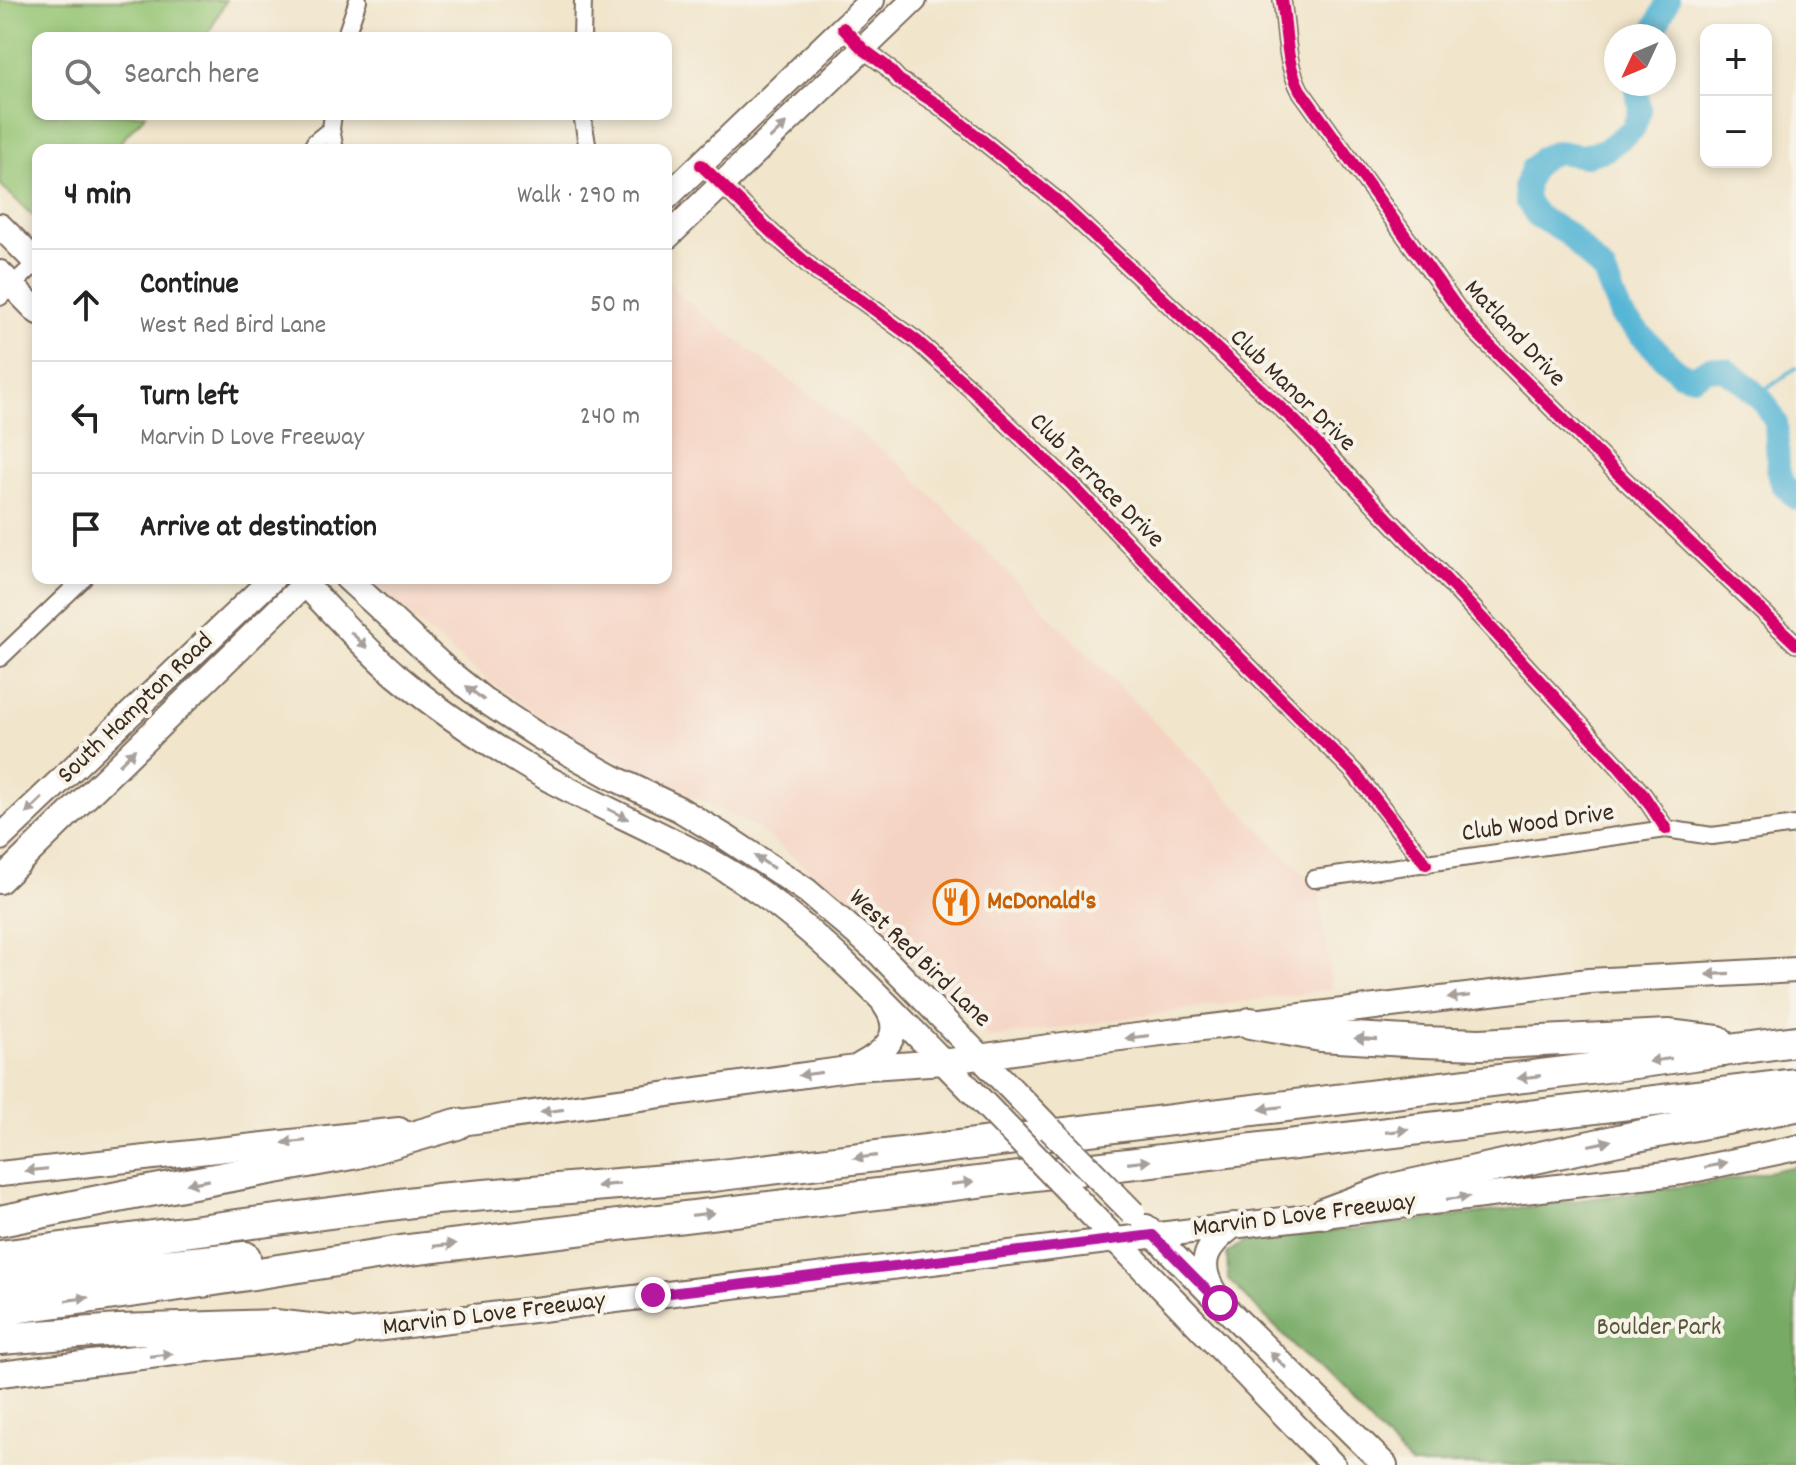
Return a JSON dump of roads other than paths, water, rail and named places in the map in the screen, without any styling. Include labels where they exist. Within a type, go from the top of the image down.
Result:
[{"type":"highway","points":[[1250,1023],[1321,1036],[1423,1042],[1480,1044],[1668,1035],[1765,1045]]},
{"type":"highway","points":[[0,1256],[437,1199],[713,1176],[1796,1041]]},
{"type":"highway","points":[[0,1310],[401,1251],[1796,1084]]},
{"type":"highway","points":[[1325,1213],[1387,1190],[1637,1136],[1796,1106]]},
{"type":"highway","points":[[0,1221],[357,1153],[457,1124]]},
{"type":"highway","points":[[0,1272],[401,1216],[437,1199]]},
{"type":"highway","points":[[0,1281],[241,1257],[401,1251]]},
{"type":"highway","points":[[0,1339],[119,1330],[275,1325],[345,1333]]},
{"type":"main road","points":[[672,192],[872,0]]},
{"type":"main road","points":[[672,232],[914,0]]},
{"type":"main road","points":[[0,226],[32,258]]},
{"type":"main road","points":[[4,285],[32,307]]},
{"type":"main road","name":"South Hampton Road","points":[[0,838],[267,584]]},
{"type":"main road","name":"South Hampton Road","points":[[4,870],[301,584]]},
{"type":"main road","points":[[308,584],[338,620],[395,675],[467,729],[549,779],[733,875],[808,932],[879,996],[1333,1465]]},
{"type":"main road","name":"West Red Bird Lane","points":[[354,584],[484,700],[565,751],[679,809],[782,873],[828,908],[878,952],[1220,1303],[1385,1465]]},
{"type":"main road","points":[[549,779],[565,751]]},
{"type":"main road","points":[[808,932],[828,908]]},
{"type":"main road","points":[[0,1174],[457,1124],[855,1068],[943,1062],[1589,981],[1796,970]]},
{"type":"main road","points":[[855,1068],[877,1056],[890,1042],[892,1015],[879,996]]},
{"type":"main road","name":"Marvin D Love Freeway","points":[[0,1374],[1683,1172],[1796,1148]]},
{"type":"main road","points":[[1220,1303],[1205,1272],[1206,1253],[1217,1238],[1235,1225]]},
{"type":"street","points":[[347,32],[358,0]]},
{"type":"street","points":[[582,32],[583,0]]},
{"type":"street","name":"Matland Drive","points":[[1282,0],[1290,65],[1300,90],[1460,312],[1476,332],[1613,469],[1796,644]]},
{"type":"street","name":"Club Manor Drive","points":[[843,28],[899,80],[937,104],[1055,199],[1295,421],[1620,768],[1666,829]]},
{"type":"street","points":[[583,120],[587,144]]},
{"type":"street","points":[[314,144],[332,122]]},
{"type":"street","points":[[332,122],[334,144]]},
{"type":"street","name":"Club Terrace Drive","points":[[701,165],[818,273],[917,341],[1039,454],[1355,773],[1426,864]]},
{"type":"street","points":[[4,285],[32,266]]},
{"type":"street","points":[[0,658],[78,584]]},
{"type":"street","name":"Club Wood Drive","points":[[1314,879],[1666,829],[1712,836],[1796,825]]},
{"type":"waterway","points":[[1657,24],[1668,0]]},
{"type":"waterway","points":[[1637,96],[1640,110],[1633,129],[1607,149],[1584,156],[1557,152],[1544,157],[1532,169],[1526,186],[1527,200],[1537,216],[1568,234],[1604,272],[1621,315],[1679,373],[1693,377],[1709,368],[1726,370],[1764,402],[1776,422],[1778,468],[1782,483],[1796,498]]},
{"type":"waterway","points":[[1757,396],[1796,368]]},
{"type":"place","name":"McDonald's","points":[[956,902]]},
{"type":"park label","name":"Boulder Park","points":[[1659,1328]]}]
